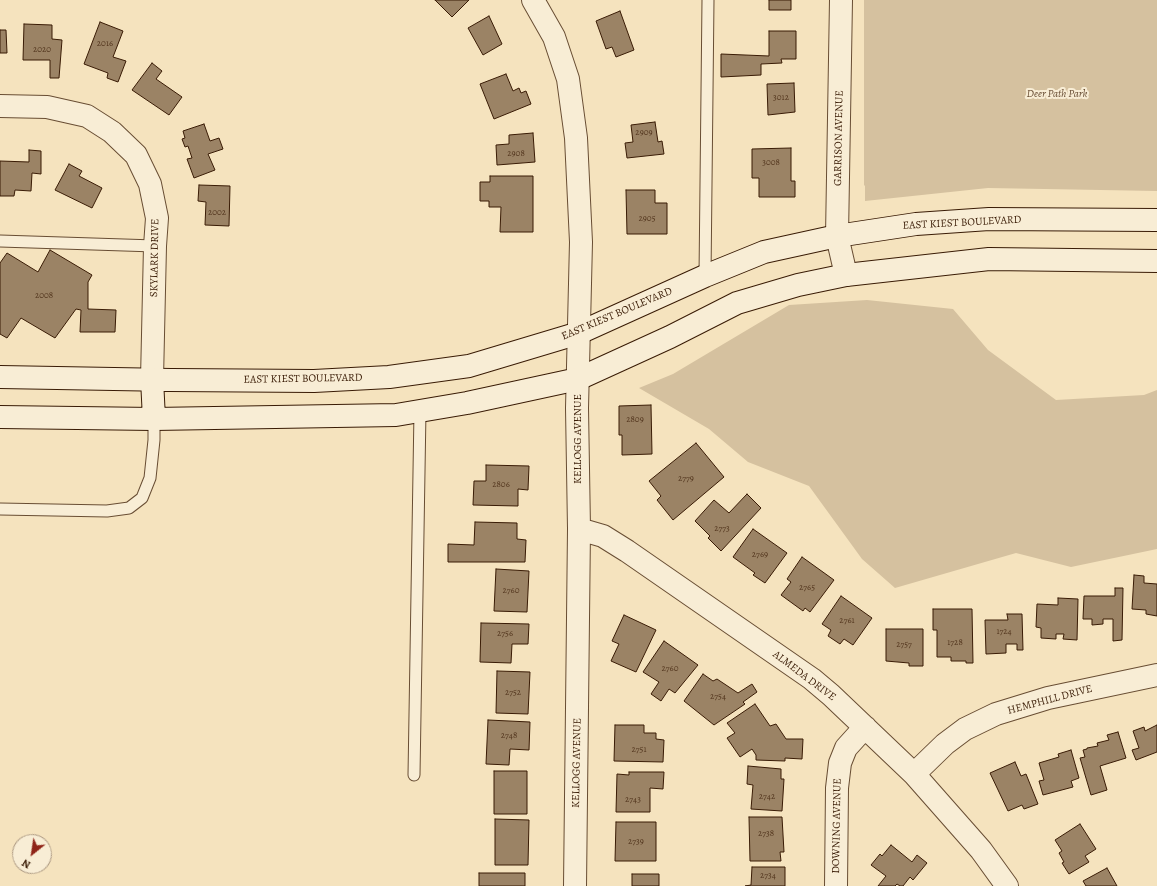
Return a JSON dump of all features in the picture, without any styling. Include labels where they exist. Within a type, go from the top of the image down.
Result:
[{"type":"street","name":"KELLOGG AVENUE","points":[[533,0],[554,37],[568,79],[576,138],[581,242],[577,408],[579,529],[575,886]]},
{"type":"street","name":"GARRISON AVENUE","points":[[841,0],[837,236],[846,275]]},
{"type":"street","name":"SKYLARK DRIVE","points":[[0,106],[47,107],[87,116],[112,132],[136,155],[150,184],[156,218],[152,379],[154,419]]},
{"type":"street","name":"EAST KIEST BOULEVARD","points":[[0,377],[314,381],[389,377],[468,366],[579,333],[705,276],[764,252],[837,236],[916,224],[989,219],[1157,220]]},
{"type":"street","points":[[0,417],[154,419],[396,415],[489,398],[578,379],[670,337],[737,304],[798,285],[846,275],[988,259],[1157,261]]},
{"type":"street","name":"ALMEDA DRIVE","points":[[579,529],[602,536],[627,551],[812,679],[832,695],[914,774],[981,850],[1007,886]]},
{"type":"street","name":"HEMPHILL DRIVE","points":[[914,774],[944,744],[965,729],[996,714],[1048,698],[1157,675]]},
{"type":"street","name":"DOWNING AVENUE","points":[[836,886],[837,788],[840,763],[846,748],[865,727]]},
{"type":"lane","points":[[705,276],[708,0]]},
{"type":"lane","points":[[0,241],[155,246]]},
{"type":"lane","points":[[414,774],[420,411]]},
{"type":"lane","points":[[0,509],[106,511],[129,508],[142,498],[150,478],[154,440],[154,419]]},
{"type":"green space","name":"Deer Path Park","points":[[864,0],[1157,0],[1157,191],[988,188],[865,201]]},
{"type":"green space","points":[[867,300],[953,309],[988,350],[1056,400],[1144,395],[1157,390],[1157,549],[1071,567],[1016,553],[895,588],[862,559],[809,486],[748,462],[709,429],[639,388],[673,374],[789,305]]},
{"type":"building","points":[[435,0],[469,0],[452,17]]},
{"type":"building","points":[[769,0],[791,0],[791,10],[769,10]]},
{"type":"building","points":[[620,11],[634,50],[616,57],[612,47],[606,49],[596,21]]},
{"type":"building","points":[[489,16],[502,44],[483,55],[468,28]]},
{"type":"building","points":[[100,22],[123,31],[113,57],[126,61],[118,82],[107,78],[108,73],[84,64]]},
{"type":"building","points":[[24,24],[52,25],[52,39],[62,40],[59,78],[50,78],[50,60],[23,60]]},
{"type":"building","points":[[0,30],[6,30],[7,53],[0,53]]},
{"type":"building","points":[[769,31],[796,31],[796,59],[781,59],[782,63],[761,64],[761,75],[721,77],[721,54],[769,56]]},
{"type":"building","points":[[152,63],[162,71],[156,79],[182,97],[169,115],[132,90]]},
{"type":"building","points":[[506,74],[513,91],[519,88],[521,93],[526,91],[531,104],[494,119],[480,84]]},
{"type":"building","points":[[794,83],[795,112],[768,115],[767,84]]},
{"type":"building","points":[[655,122],[658,142],[662,141],[664,154],[627,158],[625,143],[633,142],[631,125]]},
{"type":"building","points":[[204,124],[210,141],[219,138],[223,149],[208,154],[215,170],[194,178],[187,159],[192,158],[188,146],[185,147],[182,139],[185,138],[183,131]]},
{"type":"building","points":[[533,133],[535,162],[497,165],[496,145],[509,144],[509,135]]},
{"type":"building","points":[[791,148],[791,181],[795,181],[795,197],[759,197],[759,178],[752,178],[752,149]]},
{"type":"building","points":[[29,150],[41,151],[41,174],[32,173],[31,191],[15,190],[14,196],[0,196],[0,161],[29,162]]},
{"type":"building","points":[[69,164],[82,171],[79,176],[102,188],[92,208],[55,190]]},
{"type":"building","points":[[490,176],[533,176],[533,232],[500,232],[501,207],[489,207],[489,201],[480,201],[480,182],[490,182]]},
{"type":"building","points":[[199,185],[230,186],[229,226],[205,225],[206,202],[198,201]]},
{"type":"building","points":[[626,190],[655,190],[655,203],[667,203],[667,234],[627,234]]},
{"type":"building","points":[[50,250],[92,275],[88,282],[88,309],[116,310],[115,332],[80,332],[81,310],[76,309],[55,338],[21,318],[7,338],[0,334],[0,263],[7,253],[38,272]]},
{"type":"building","points":[[651,405],[652,454],[622,455],[622,435],[619,435],[619,406]]},
{"type":"building","points":[[696,443],[724,477],[673,520],[657,500],[661,496],[649,481]]},
{"type":"building","points":[[486,465],[529,466],[528,490],[518,489],[518,506],[473,505],[474,481],[486,481]]},
{"type":"building","points":[[747,494],[761,508],[721,551],[708,538],[710,536],[695,521],[714,500],[729,513]]},
{"type":"building","points":[[475,522],[517,523],[517,539],[526,540],[525,562],[448,562],[448,544],[474,545]]},
{"type":"building","points":[[753,529],[787,553],[765,583],[753,575],[755,573],[733,557]]},
{"type":"building","points":[[802,557],[834,580],[810,612],[805,608],[803,611],[781,595],[791,582],[787,579]]},
{"type":"building","points":[[496,569],[529,571],[527,612],[494,611]]},
{"type":"building","points":[[1134,575],[1144,576],[1144,583],[1157,584],[1157,616],[1146,614],[1146,610],[1132,609]]},
{"type":"building","points":[[1115,588],[1123,588],[1122,640],[1113,641],[1113,619],[1103,619],[1103,624],[1092,625],[1092,619],[1083,619],[1084,596],[1115,596]]},
{"type":"building","points":[[841,596],[872,618],[853,645],[844,639],[840,644],[828,636],[831,630],[822,624]]},
{"type":"building","points":[[1058,598],[1078,599],[1077,640],[1063,639],[1064,634],[1056,634],[1056,639],[1041,638],[1041,628],[1036,627],[1037,604],[1058,605]]},
{"type":"building","points":[[933,609],[972,609],[973,663],[966,663],[966,661],[951,661],[951,657],[937,657],[937,630],[933,630]]},
{"type":"building","points":[[1007,614],[1022,614],[1023,650],[1017,650],[1017,644],[1006,644],[1006,653],[986,654],[985,620],[1008,620]]},
{"type":"building","points":[[624,615],[656,630],[636,672],[611,661],[619,644],[612,641]]},
{"type":"building","points":[[481,623],[529,624],[528,644],[512,644],[511,663],[480,662]]},
{"type":"building","points":[[886,629],[923,629],[923,666],[909,666],[909,663],[886,661]]},
{"type":"building","points":[[664,641],[698,665],[675,693],[669,689],[661,701],[651,694],[659,682],[643,672]]},
{"type":"building","points":[[497,671],[530,672],[528,714],[496,713]]},
{"type":"building","points":[[703,674],[713,681],[717,679],[738,693],[752,684],[757,692],[743,702],[745,704],[714,725],[684,701]]},
{"type":"building","points":[[755,704],[770,726],[776,724],[786,739],[803,739],[802,759],[785,758],[785,761],[756,760],[756,755],[752,749],[740,757],[727,738],[735,733],[727,723]]},
{"type":"building","points":[[488,720],[530,722],[529,750],[510,749],[509,765],[486,764]]},
{"type":"building","points":[[615,725],[644,725],[644,733],[656,733],[656,739],[664,740],[663,762],[614,761]]},
{"type":"building","points":[[1157,725],[1157,752],[1136,760],[1132,750],[1139,748],[1133,731],[1144,727],[1145,731]]},
{"type":"building","points":[[1118,732],[1126,758],[1100,766],[1107,790],[1091,795],[1080,758],[1085,757],[1083,750],[1098,746],[1097,743],[1109,740],[1107,735]]},
{"type":"building","points":[[1071,750],[1079,778],[1071,781],[1073,787],[1043,795],[1039,781],[1044,780],[1039,763],[1059,757],[1058,754]]},
{"type":"building","points":[[1015,762],[1021,776],[1026,774],[1038,804],[1024,809],[1022,805],[1008,811],[990,773]]},
{"type":"building","points":[[748,766],[781,769],[781,779],[784,779],[782,811],[751,809],[753,785],[747,784]]},
{"type":"building","points":[[494,771],[527,771],[527,814],[494,814]]},
{"type":"building","points":[[629,772],[664,772],[663,789],[650,788],[650,812],[616,812],[617,774],[629,775]]},
{"type":"building","points":[[749,817],[782,817],[784,852],[780,852],[781,861],[750,861]]},
{"type":"building","points":[[495,819],[529,820],[528,865],[495,865]]},
{"type":"building","points":[[616,822],[656,822],[656,861],[615,861]]},
{"type":"building","points":[[1080,824],[1096,849],[1085,856],[1089,862],[1069,874],[1062,863],[1064,862],[1059,853],[1062,851],[1055,840]]},
{"type":"building","points":[[891,845],[912,862],[917,855],[927,863],[913,880],[910,877],[903,886],[897,884],[895,886],[878,886],[886,876],[871,865],[880,854],[882,856]]},
{"type":"building","points":[[752,867],[785,867],[785,886],[745,886],[751,885]]},
{"type":"building","points":[[1107,868],[1117,886],[1086,886],[1083,881]]},
{"type":"building","points":[[479,873],[525,873],[525,886],[479,886]]},
{"type":"building","points":[[632,874],[659,874],[659,886],[632,886]]}]
